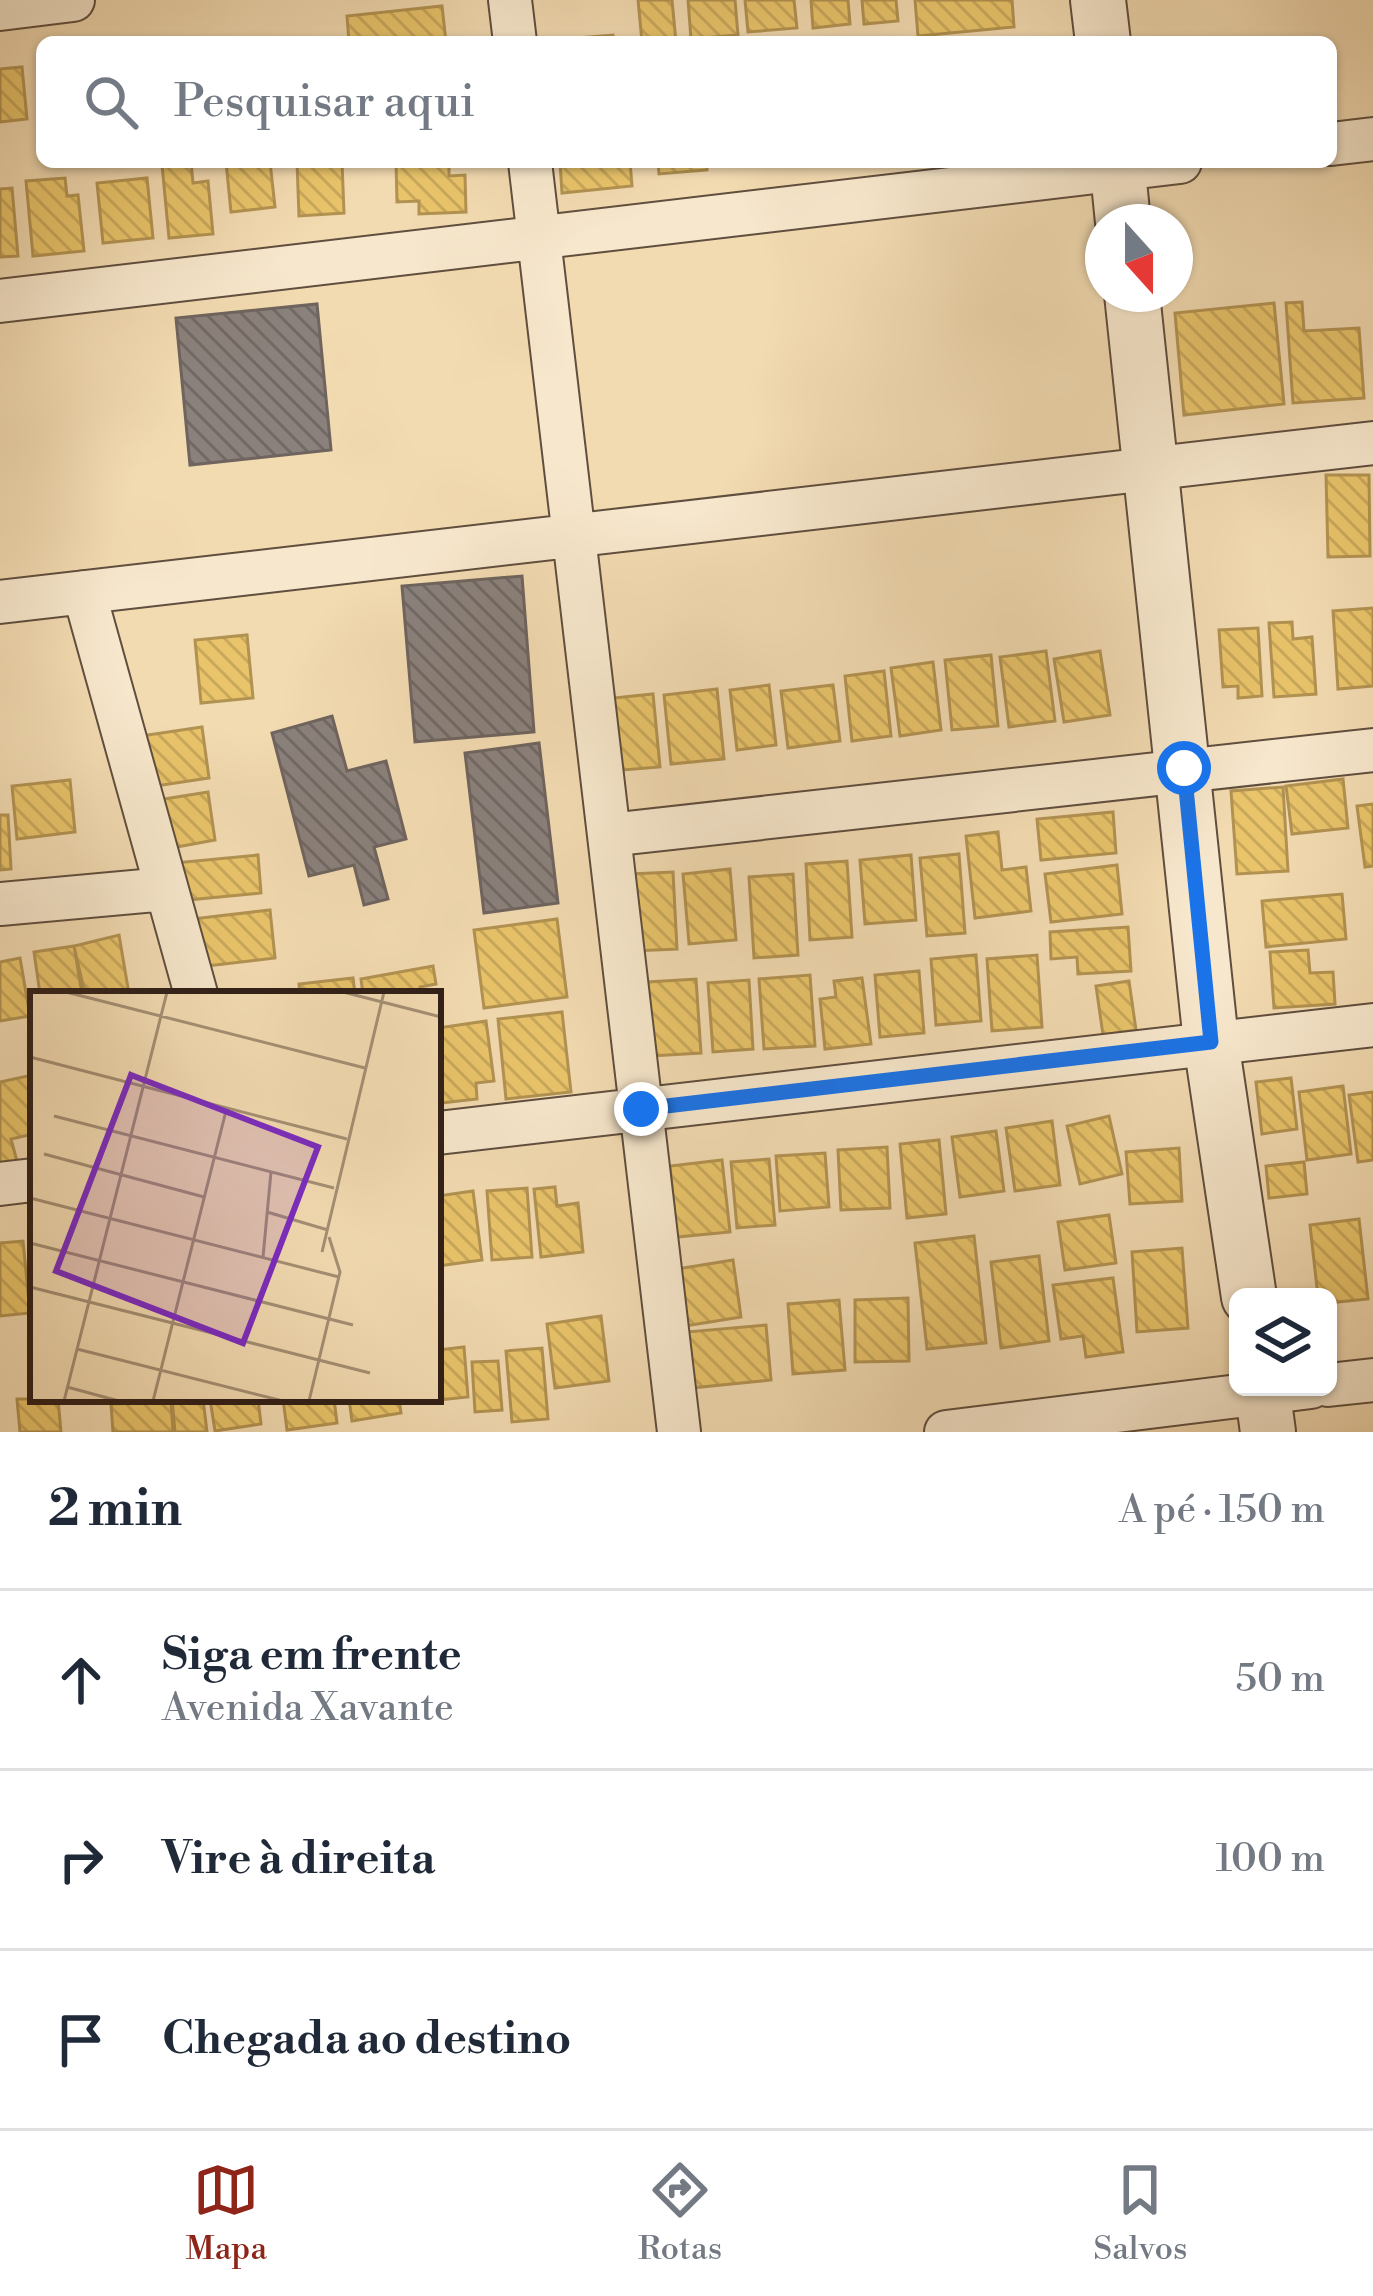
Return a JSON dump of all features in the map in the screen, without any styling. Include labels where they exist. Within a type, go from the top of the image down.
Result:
[{"type":"street","points":[[0,9],[73,0]]},
{"type":"street","points":[[510,0],[514,36]]},
{"type":"street","points":[[1098,0],[1101,36]]},
{"type":"street","points":[[1337,143],[1373,139]]},
{"type":"street","points":[[531,168],[679,1432]]},
{"type":"street","points":[[0,302],[1101,168]]},
{"type":"street","points":[[1117,168],[1122,204]]},
{"type":"street","points":[[1134,312],[1211,1042],[1248,1288]]},
{"type":"street","points":[[0,602],[1373,442]]},
{"type":"street","points":[[84,592],[195,991]]},
{"type":"street","points":[[609,835],[1373,750]]},
{"type":"street","points":[[0,904],[166,890]]},
{"type":"street","points":[[441,1133],[1373,1025]]},
{"type":"street","points":[[0,1184],[30,1180]]},
{"type":"street","points":[[1337,1384],[1373,1380]]},
{"type":"street","points":[[946,1432],[1276,1400]]},
{"type":"building: Moradias","points":[[638,0],[672,0],[675,36],[641,36]]},
{"type":"building: Moradias","points":[[688,0],[735,0],[738,35],[691,36]]},
{"type":"building: Moradias","points":[[745,0],[794,0],[797,28],[748,32]]},
{"type":"building: Moradias","points":[[811,0],[848,0],[850,24],[813,28]]},
{"type":"building: Moradias","points":[[862,0],[896,0],[898,21],[864,24]]},
{"type":"building: Moradias","points":[[915,0],[1012,0],[1014,27],[918,36]]},
{"type":"building: Moradias","points":[[442,6],[445,36],[349,36],[347,16]]},
{"type":"building: Moradias","points":[[22,67],[27,119],[0,122],[0,69]]},
{"type":"building: Moradias","points":[[162,168],[192,168],[193,183],[208,181],[213,234],[169,238]]},
{"type":"building: Moradias","points":[[227,168],[271,168],[275,207],[231,212]]},
{"type":"building: Moradias","points":[[297,168],[342,168],[344,213],[299,216]]},
{"type":"building: Moradias","points":[[396,168],[449,168],[449,176],[465,175],[466,212],[419,214],[419,201],[397,202]]},
{"type":"building: Moradias","points":[[560,168],[630,168],[632,186],[562,193]]},
{"type":"building: Moradias","points":[[658,168],[707,170],[659,174]]},
{"type":"building: Moradias","points":[[65,178],[67,196],[78,195],[84,251],[33,256],[26,181]]},
{"type":"building: Moradias","points":[[147,178],[153,238],[103,243],[97,183]]},
{"type":"building: Moradias","points":[[12,188],[18,256],[0,257],[0,189]]},
{"type":"building: Moradias","points":[[1302,302],[1304,331],[1359,328],[1364,398],[1293,403],[1286,303]]},
{"type":"building: Moradias","points":[[1274,303],[1284,404],[1184,415],[1175,313]]},
{"type":"building: Moradias","points":[[1326,475],[1369,475],[1370,556],[1328,557]]},
{"type":"building: Moradias","points":[[1373,608],[1373,686],[1338,689],[1333,611]]},
{"type":"building: Moradias","points":[[1292,622],[1293,639],[1312,637],[1316,694],[1274,697],[1269,623]]},
{"type":"building: Moradias","points":[[1258,628],[1262,696],[1238,698],[1238,686],[1223,687],[1219,630]]},
{"type":"building: Moradias","points":[[247,635],[253,698],[201,703],[195,640]]},
{"type":"building: Moradias","points":[[1046,651],[1055,721],[1009,727],[1000,657]]},
{"type":"building: Moradias","points":[[1100,651],[1110,715],[1064,722],[1054,659]]},
{"type":"building: Moradias","points":[[991,655],[998,726],[952,730],[945,660]]},
{"type":"building: Moradias","points":[[933,662],[941,730],[900,736],[891,668]]},
{"type":"building: Moradias","points":[[884,671],[891,736],[852,741],[845,676]]},
{"type":"building: Moradias","points":[[769,685],[776,745],[737,750],[730,690]]},
{"type":"building: Moradias","points":[[833,685],[840,741],[788,748],[781,691]]},
{"type":"building: Moradias","points":[[717,689],[724,759],[671,764],[664,695]]},
{"type":"building: Moradias","points":[[653,694],[660,767],[611,771],[604,699]]},
{"type":"building: Moradias","points":[[202,727],[209,778],[149,787],[141,736]]},
{"type":"building: Moradias","points":[[1343,779],[1348,828],[1292,834],[1286,786]]},
{"type":"building: Moradias","points":[[70,780],[75,832],[17,839],[12,786]]},
{"type":"building: Moradias","points":[[1283,787],[1288,871],[1237,874],[1231,791]]},
{"type":"building: Moradias","points":[[208,792],[215,840],[166,849],[158,800]]},
{"type":"building: Moradias","points":[[1373,804],[1373,866],[1365,867],[1357,806]]},
{"type":"building: Moradias","points":[[1113,812],[1116,853],[1041,860],[1037,819]]},
{"type":"building: Moradias","points":[[0,815],[8,815],[11,869],[0,870]]},
{"type":"building: Moradias","points":[[998,832],[1002,870],[1026,867],[1031,911],[975,918],[966,836]]},
{"type":"building: Moradias","points":[[959,854],[965,933],[927,936],[920,858]]},
{"type":"building: Moradias","points":[[258,855],[261,893],[177,901],[174,863]]},
{"type":"building: Moradias","points":[[911,855],[916,920],[865,924],[860,860]]},
{"type":"building: Moradias","points":[[847,861],[852,937],[810,940],[806,864]]},
{"type":"building: Moradias","points":[[1117,865],[1122,914],[1051,922],[1045,874]]},
{"type":"building: Moradias","points":[[730,869],[736,940],[689,944],[683,874]]},
{"type":"building: Moradias","points":[[673,872],[677,949],[633,951],[630,874]]},
{"type":"building: Moradias","points":[[793,874],[798,955],[754,958],[749,877]]},
{"type":"building: Moradias","points":[[1342,894],[1346,939],[1266,947],[1262,901]]},
{"type":"building: Moradias","points":[[270,910],[275,958],[198,967],[192,919]]},
{"type":"building: Moradias","points":[[557,919],[567,997],[484,1008],[474,930]]},
{"type":"building: Moradias","points":[[1128,927],[1131,971],[1078,974],[1077,957],[1051,959],[1050,932]]},
{"type":"building: Moradias","points":[[119,935],[128,991],[84,991],[74,946]]},
{"type":"building: Moradias","points":[[74,946],[82,991],[40,991],[34,952]]},
{"type":"building: Moradias","points":[[1308,950],[1310,973],[1333,972],[1335,1004],[1274,1008],[1270,952]]},
{"type":"building: Moradias","points":[[976,955],[981,1021],[936,1025],[931,959]]},
{"type":"building: Moradias","points":[[1037,955],[1042,1027],[992,1031],[987,959]]},
{"type":"building: Moradias","points":[[20,958],[30,1016],[0,1021],[0,962]]},
{"type":"building: Moradias","points":[[433,966],[436,984],[420,987],[421,991],[363,991],[361,979]]},
{"type":"building: Moradias","points":[[919,971],[924,1033],[880,1037],[875,975]]},
{"type":"building: Moradias","points":[[810,975],[815,1046],[764,1049],[759,979]]},
{"type":"building: Moradias","points":[[353,978],[355,991],[300,991],[299,984]]},
{"type":"building: Moradias","points":[[862,978],[871,1044],[825,1049],[820,999],[836,997],[834,981]]},
{"type":"building: Moradias","points":[[696,979],[701,1053],[652,1056],[648,982]]},
{"type":"building: Moradias","points":[[749,980],[753,1049],[713,1052],[708,983]]},
{"type":"building: Moradias","points":[[1129,981],[1136,1030],[1103,1035],[1096,986]]},
{"type":"building: Moradias","points":[[562,1012],[571,1092],[506,1099],[498,1019]]},
{"type":"building: Moradias","points":[[486,1021],[494,1081],[476,1083],[477,1099],[441,1103],[441,1028]]},
{"type":"building: Moradias","points":[[30,1075],[30,1135],[11,1139],[18,1165],[0,1169],[0,1082]]},
{"type":"building: Moradias","points":[[1291,1078],[1297,1129],[1262,1134],[1256,1082]]},
{"type":"building: Moradias","points":[[1343,1086],[1351,1154],[1307,1160],[1299,1092]]},
{"type":"building: Moradias","points":[[1373,1092],[1373,1160],[1358,1162],[1349,1095]]},
{"type":"building: Moradias","points":[[1109,1116],[1122,1174],[1080,1184],[1067,1126]]},
{"type":"building: Moradias","points":[[1052,1121],[1060,1185],[1015,1191],[1006,1128]]},
{"type":"building: Moradias","points":[[996,1131],[1004,1191],[960,1197],[952,1137]]},
{"type":"building: Moradias","points":[[939,1140],[946,1214],[907,1218],[900,1144]]},
{"type":"building: Moradias","points":[[887,1147],[890,1208],[841,1210],[838,1150]]},
{"type":"building: Moradias","points":[[1179,1148],[1182,1201],[1130,1204],[1126,1152]]},
{"type":"building: Moradias","points":[[825,1153],[829,1207],[780,1211],[776,1156]]},
{"type":"building: Moradias","points":[[769,1159],[775,1225],[737,1228],[731,1162]]},
{"type":"building: Moradias","points":[[722,1160],[730,1232],[677,1237],[670,1166]]},
{"type":"building: Moradias","points":[[1304,1162],[1307,1194],[1269,1198],[1266,1166]]},
{"type":"building: Moradias","points":[[555,1187],[557,1206],[578,1203],[583,1252],[541,1257],[534,1189]]},
{"type":"building: Moradias","points":[[527,1188],[532,1257],[492,1260],[487,1191]]},
{"type":"building: Moradias","points":[[473,1191],[482,1260],[441,1266],[441,1196]]},
{"type":"building: Moradias","points":[[1109,1215],[1116,1263],[1065,1270],[1058,1222]]},
{"type":"building: Moradias","points":[[1359,1219],[1368,1299],[1337,1302],[1337,1288],[1317,1288],[1310,1225]]},
{"type":"building: Moradias","points":[[974,1236],[986,1343],[927,1349],[915,1243]]},
{"type":"building: Moradias","points":[[23,1241],[30,1313],[0,1316],[0,1243]]},
{"type":"building: Moradias","points":[[1182,1248],[1188,1328],[1137,1332],[1132,1252]]},
{"type":"building: Moradias","points":[[1039,1256],[1049,1341],[1001,1348],[991,1262]]},
{"type":"building: Moradias","points":[[733,1260],[741,1317],[685,1326],[677,1269]]},
{"type":"building: Moradias","points":[[1113,1278],[1123,1352],[1086,1357],[1083,1336],[1061,1339],[1053,1285]]},
{"type":"building: Moradias","points":[[908,1298],[909,1361],[855,1362],[855,1300]]},
{"type":"building: Moradias","points":[[839,1300],[845,1370],[793,1374],[788,1304]]},
{"type":"building: Moradias","points":[[601,1316],[609,1381],[555,1388],[547,1324]]},
{"type":"building: Moradias","points":[[766,1325],[771,1380],[691,1388],[686,1332]]},
{"type":"building: Moradias","points":[[464,1347],[468,1397],[441,1400],[441,1350]]},
{"type":"building: Moradias","points":[[542,1348],[548,1419],[512,1422],[506,1351]]},
{"type":"building: Moradias","points":[[498,1361],[502,1410],[475,1412],[472,1362]]},
{"type":"building: Moradias","points":[[17,1399],[58,1402],[61,1432],[20,1432]]},
{"type":"building: Moradias","points":[[171,1402],[173,1432],[113,1432],[111,1404]]},
{"type":"building: Moradias","points":[[172,1402],[203,1402],[207,1432],[175,1432]]},
{"type":"building: Moradias","points":[[210,1402],[258,1402],[261,1424],[215,1431]]},
{"type":"building: Moradias","points":[[283,1402],[334,1402],[337,1423],[287,1430]]},
{"type":"building: Moradias","points":[[349,1402],[399,1402],[401,1413],[352,1421]]},
{"type":"building: Indústria","points":[[317,304],[331,450],[190,465],[176,318]]},
{"type":"building: Indústria","points":[[522,576],[534,732],[415,742],[402,586]]},
{"type":"building: Indústria","points":[[332,716],[347,771],[386,761],[406,839],[374,847],[388,899],[364,905],[354,865],[309,876],[272,733]]},
{"type":"building: Indústria","points":[[539,743],[558,903],[484,913],[465,753]]},
{"type":"route","points":[[641,1109],[1211,1042],[1184,768]]}]
